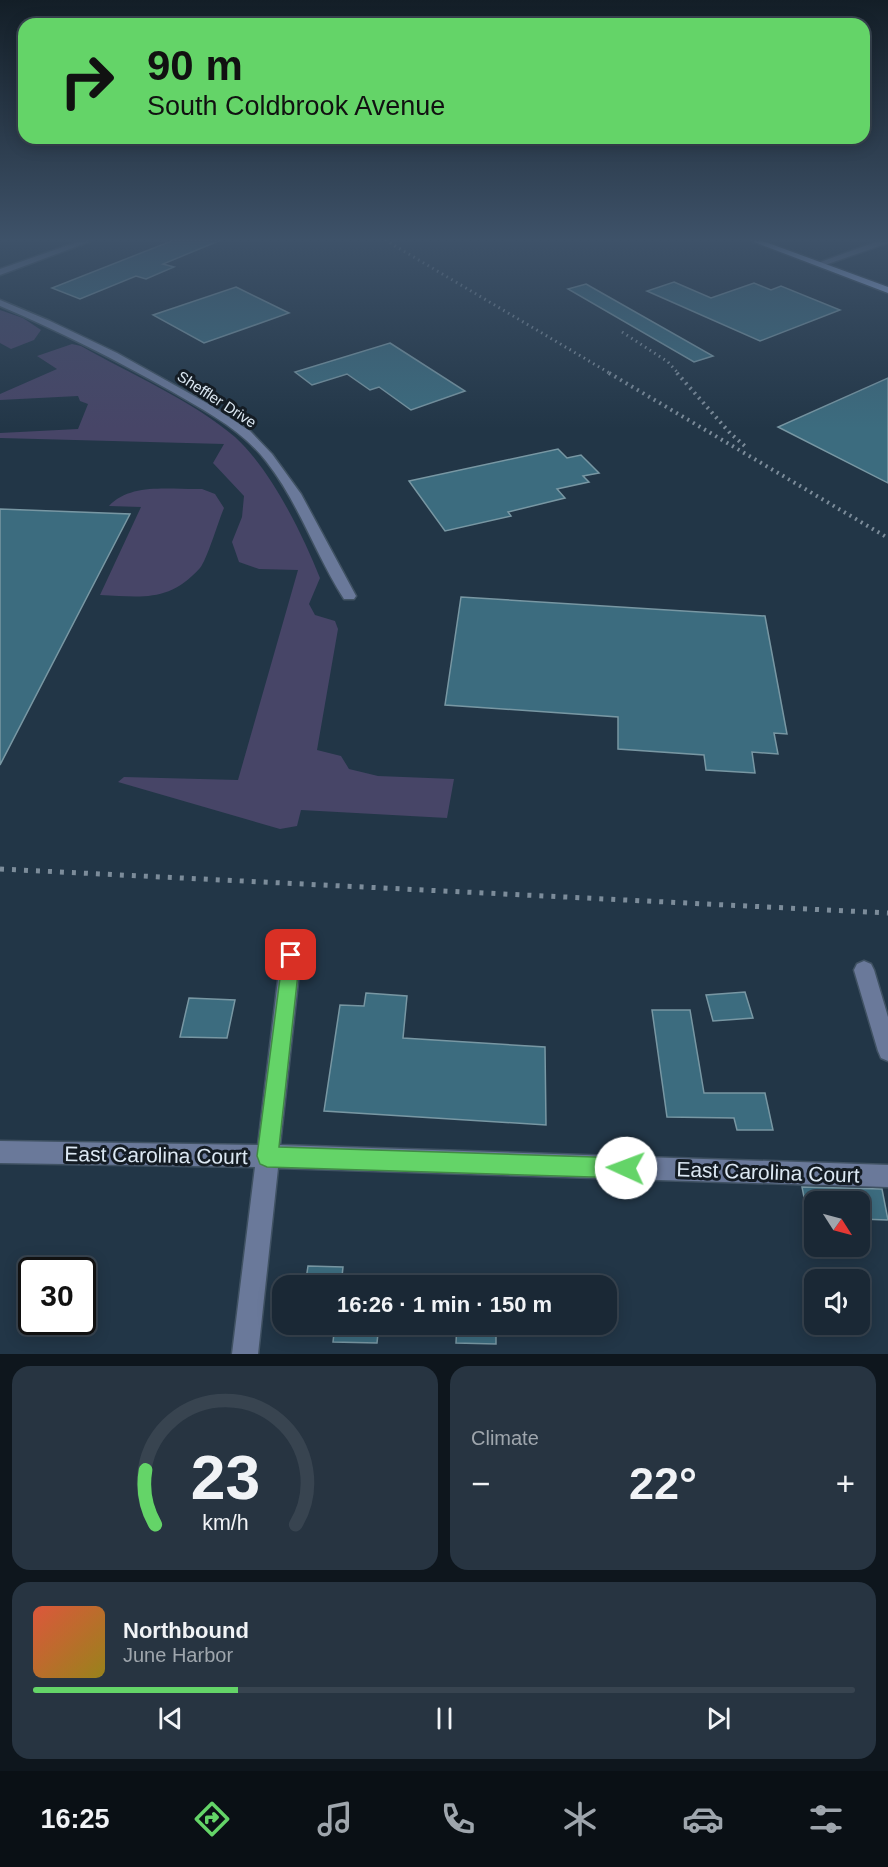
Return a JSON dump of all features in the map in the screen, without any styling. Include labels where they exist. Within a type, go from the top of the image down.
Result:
[{"type":"street","name":"Sheffler Drive","points":[[0,303],[67,330],[128,362],[199,403],[253,439],[287,483],[349,596]]},
{"type":"street","points":[[246,1354],[291,955]]},
{"type":"street","points":[[864,970],[888,1051]]},
{"type":"street","name":"East Carolina Court","points":[[0,1152],[267,1156],[888,1176]]},
{"type":"shaded area","points":[[0,310],[23,318],[41,330],[34,340],[11,349],[0,343]]},
{"type":"shaded area","points":[[72,344],[81,346],[161,388],[201,412],[235,437],[261,467],[295,522],[320,578],[309,604],[315,615],[335,621],[338,629],[317,750],[341,756],[349,769],[378,776],[454,779],[447,818],[301,810],[297,826],[280,829],[118,782],[124,777],[238,780],[298,570],[259,569],[239,562],[232,542],[242,517],[244,496],[213,463],[224,444],[0,438],[0,433],[78,429],[88,404],[80,401],[78,396],[0,400],[0,394],[57,369],[37,356]]},
{"type":"shaded area","points":[[202,489],[215,494],[224,508],[200,568],[177,587],[155,595],[100,595],[141,507],[109,506],[118,498],[140,490]]},
{"type":"building","points":[[188,303],[269,303],[289,313],[204,343],[153,315]]},
{"type":"building","points":[[592,303],[620,303],[713,356],[694,362]]},
{"type":"building","points":[[675,303],[823,303],[840,310],[760,341]]},
{"type":"building","points":[[390,343],[465,391],[411,410],[379,387],[370,390],[347,374],[312,385],[295,372]]},
{"type":"building","points":[[888,378],[888,483],[778,427]]},
{"type":"building","points":[[558,449],[567,458],[581,455],[599,473],[583,476],[589,482],[557,489],[565,498],[508,512],[511,516],[445,531],[409,481]]},
{"type":"building","points":[[0,509],[130,514],[0,765]]},
{"type":"building","points":[[461,597],[765,616],[787,734],[774,733],[778,754],[752,752],[755,773],[706,770],[704,755],[618,749],[618,717],[445,705]]},
{"type":"building","points":[[745,992],[753,1018],[713,1021],[706,995]]},
{"type":"building","points":[[366,993],[407,996],[403,1038],[545,1047],[546,1125],[324,1111],[340,1005],[364,1006]]},
{"type":"building","points":[[189,998],[235,1000],[227,1038],[180,1037]]},
{"type":"building","points":[[652,1010],[690,1010],[704,1093],[765,1093],[773,1130],[737,1130],[734,1118],[667,1117]]},
{"type":"building","points":[[802,1187],[882,1189],[888,1220],[870,1219],[870,1191],[804,1191],[804,1197]]},
{"type":"building","points":[[308,1266],[343,1267],[342,1275],[307,1275]]},
{"type":"building","points":[[334,1335],[378,1335],[377,1343],[333,1342]]},
{"type":"building","points":[[456,1335],[496,1335],[496,1344],[456,1343]]},
{"type":"railway","points":[[492,303],[611,374]]},
{"type":"railway","points":[[622,332],[668,362],[679,374]]},
{"type":"railway","points":[[609,373],[888,538]]},
{"type":"railway","points":[[677,373],[730,433],[747,448]]},
{"type":"railway","points":[[0,869],[888,913]]},
{"type":"route","points":[[291,955],[267,1156],[626,1168]]}]
